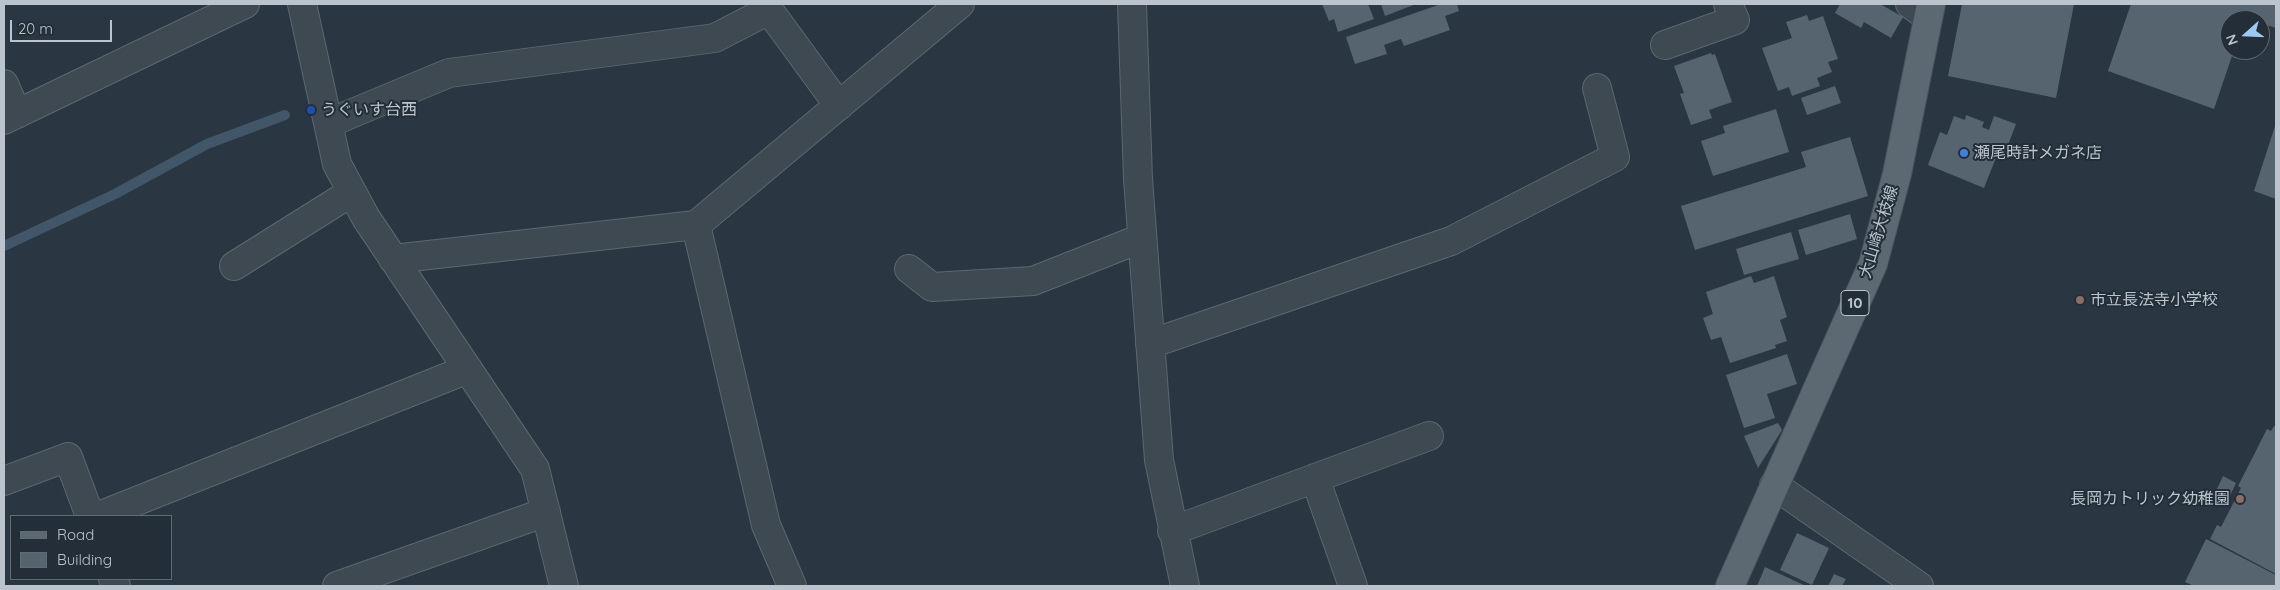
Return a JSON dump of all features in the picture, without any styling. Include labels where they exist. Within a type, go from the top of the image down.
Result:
[{"type":"main road","name":"大山崎大枝線","points":[[1730,586],[1873,264],[1897,174],[1923,8]]},
{"type":"street","points":[[4,84],[10,117],[245,4]]},
{"type":"street","points":[[302,4],[337,164],[366,218],[535,469],[564,586]]},
{"type":"street","points":[[393,259],[696,224],[960,4]]},
{"type":"street","points":[[1132,4],[1142,238],[1160,460],[1172,531],[1185,586]]},
{"type":"street","points":[[1665,45],[1735,20],[1728,4]]},
{"type":"street","points":[[329,123],[449,73],[715,38],[769,10],[839,106]]},
{"type":"street","points":[[1150,344],[1451,241],[1615,157],[1597,88]]},
{"type":"street","points":[[234,266],[352,192]]},
{"type":"street","points":[[696,224],[766,524],[792,586]]},
{"type":"street","points":[[909,269],[932,287],[1033,281],[1142,238]]},
{"type":"street","points":[[102,515],[468,369]]},
{"type":"street","points":[[1172,531],[1429,436]]},
{"type":"street","points":[[4,481],[68,457],[90,515]]},
{"type":"street","points":[[1315,478],[1353,586]]},
{"type":"street","points":[[1774,485],[1919,586]]},
{"type":"street","points":[[337,586],[546,512]]},
{"type":"building","points":[[1322,4],[1368,4],[1374,19],[1338,32],[1334,19],[1329,21]]},
{"type":"building","points":[[1381,4],[1416,4],[1385,16]]},
{"type":"building","points":[[1441,4],[1457,4],[1459,11],[1445,16],[1450,30],[1404,46],[1401,39],[1384,45],[1387,54],[1355,64],[1346,37]]},
{"type":"building","points":[[1840,4],[1880,4],[1903,17],[1891,38],[1864,22],[1861,28],[1835,13]]},
{"type":"building","points":[[1962,4],[2074,4],[2056,98],[1948,76]]},
{"type":"building","points":[[2131,4],[2276,4],[2276,28],[2270,26],[2270,10],[2220,10],[2220,60],[2231,60],[2214,109],[2108,71]]},
{"type":"building","points":[[1807,15],[1809,21],[1823,16],[1838,59],[1828,62],[1832,72],[1817,78],[1820,86],[1792,96],[1789,87],[1778,91],[1762,48],[1792,38],[1786,22]]},
{"type":"building","points":[[1711,53],[1712,55],[1715,54],[1732,102],[1709,110],[1712,118],[1691,125],[1680,94],[1684,93],[1674,66]]},
{"type":"building","points":[[1835,86],[1841,103],[1807,115],[1801,98]]},
{"type":"building","points":[[1776,109],[1789,152],[1713,176],[1701,141],[1725,133],[1723,126]]},
{"type":"building","points":[[1966,115],[1984,122],[1982,127],[1989,130],[1994,116],[2016,124],[2005,153],[1999,150],[1984,188],[1928,165],[1940,132],[1947,135],[1954,116],[1965,120]]},
{"type":"building","points":[[2276,123],[2276,199],[2254,191]]},
{"type":"building","points":[[1850,137],[1868,196],[1695,250],[1681,206],[1806,167],[1801,152]]},
{"type":"building","points":[[1850,214],[1857,239],[1806,255],[1798,230]]},
{"type":"building","points":[[1791,232],[1799,259],[1744,275],[1736,249]]},
{"type":"building","points":[[1751,276],[1754,283],[1774,276],[1787,317],[1780,320],[1787,341],[1775,345],[1776,348],[1730,363],[1721,337],[1711,340],[1703,318],[1713,314],[1706,292]]},
{"type":"building","points":[[1787,354],[1797,384],[1767,394],[1775,418],[1744,428],[1726,375]]},
{"type":"building","points":[[1778,423],[1782,430],[1758,468],[1744,436]]},
{"type":"building","points":[[2274,426],[2276,427],[2276,574],[2210,539],[2217,525],[2221,527],[2241,488],[2238,486],[2267,429],[2271,431]]},
{"type":"building","points":[[2223,476],[2236,483],[2229,498],[2216,491]]},
{"type":"building","points":[[1797,533],[1829,548],[1812,585],[1780,570]]},
{"type":"building","points":[[2206,539],[2276,575],[2276,586],[2194,586],[2185,582]]},
{"type":"building","points":[[1765,567],[1806,586],[1757,586]]},
{"type":"building","points":[[1834,574],[1846,579],[1842,586],[1828,586]]},
{"type":"waterway","points":[[4,246],[115,194],[207,144],[285,115]]},
{"type":"place","name":"うぐいす台西","points":[[311,110]]},
{"type":"place","name":"瀬尾時計メガネ店","points":[[1964,153]]},
{"type":"place","name":"市立長法寺小学校","points":[[2080,300]]},
{"type":"place","name":"長岡カトリック幼稚園","points":[[2240,499]]}]
